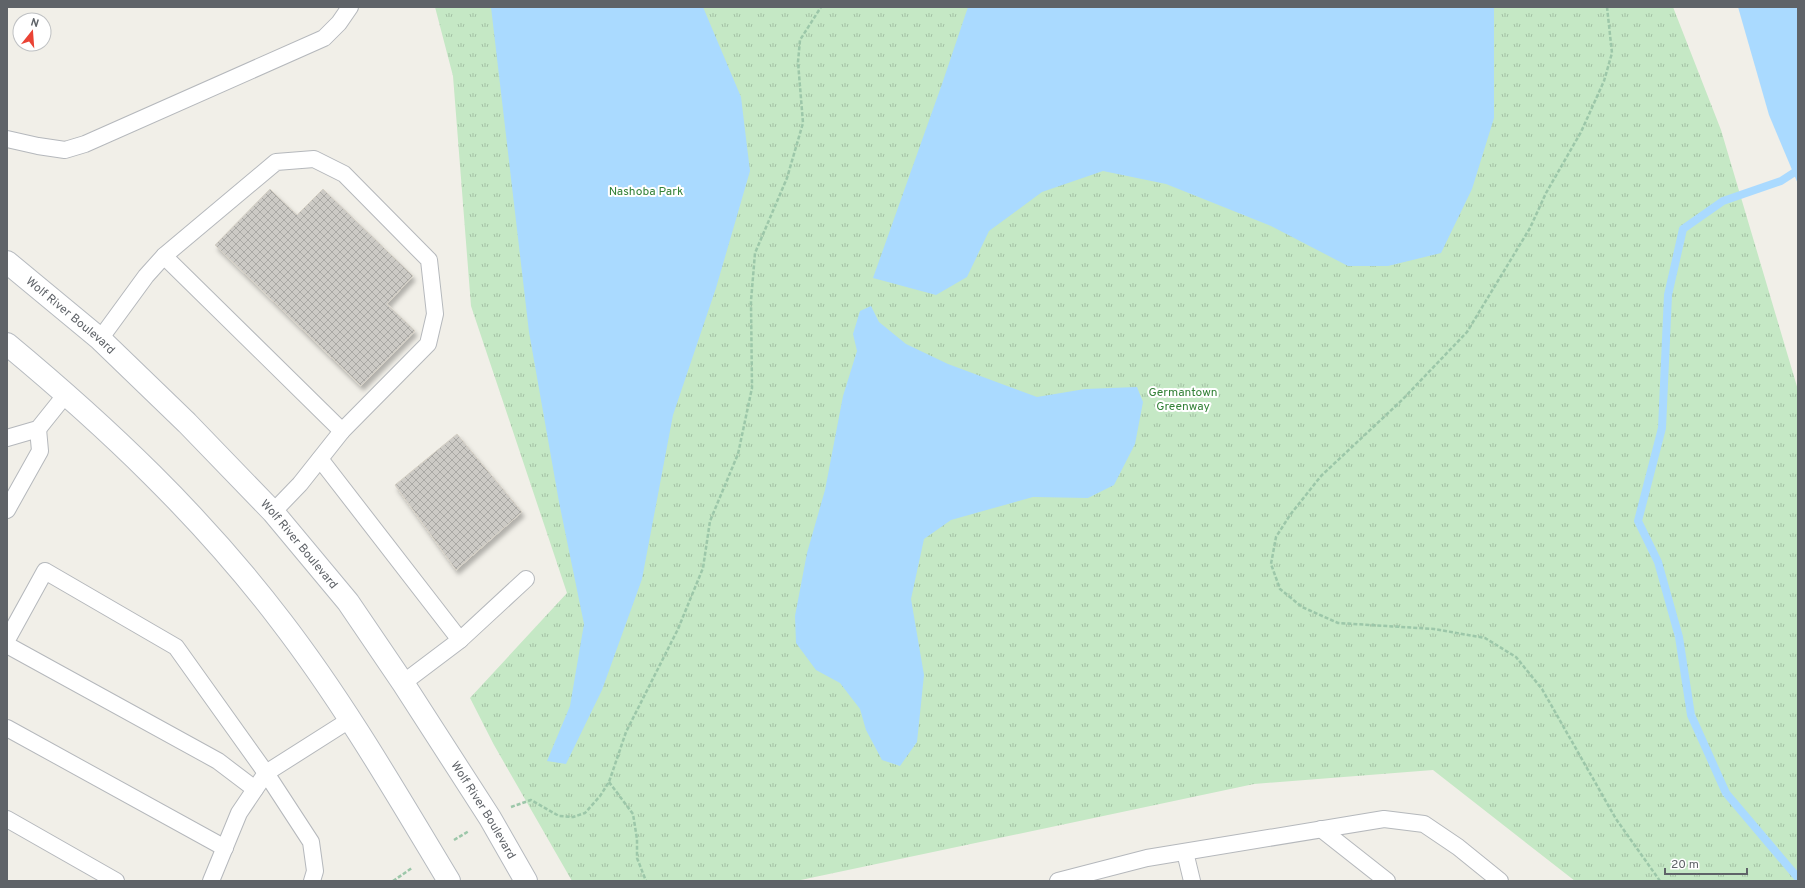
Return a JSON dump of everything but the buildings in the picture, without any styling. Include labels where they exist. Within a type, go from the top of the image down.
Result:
[{"type":"main road","name":"Wolf River Boulevard","points":[[7,262],[100,339],[187,423],[273,512],[348,602],[403,683],[490,818],[526,881]]},
{"type":"main road","points":[[7,344],[66,394],[144,466],[212,538],[281,620],[351,719],[449,881]]},
{"type":"lane","points":[[7,139],[65,150],[85,144],[324,38],[339,24],[350,7]]},
{"type":"lane","points":[[100,339],[129,299],[164,256],[276,162],[314,159],[344,174],[430,260],[435,314],[428,344],[342,431],[300,484],[273,512]]},
{"type":"lane","points":[[164,256],[342,431]]},
{"type":"lane","points":[[7,438],[38,429],[66,394]]},
{"type":"lane","points":[[7,510],[40,451],[38,429]]},
{"type":"lane","points":[[320,459],[460,640]]},
{"type":"lane","points":[[7,640],[45,571],[176,647],[266,773],[311,842],[315,871],[312,881]]},
{"type":"lane","points":[[403,683],[460,640],[526,579]]},
{"type":"lane","points":[[7,645],[218,761],[255,789]]},
{"type":"lane","points":[[211,881],[239,813],[266,773],[351,719]]},
{"type":"lane","points":[[7,728],[224,848]]},
{"type":"lane","points":[[7,819],[116,881]]},
{"type":"lane","points":[[1058,881],[1147,858],[1384,819],[1424,824],[1458,847],[1500,881]]},
{"type":"lane","points":[[1321,829],[1387,881]]},
{"type":"lane","points":[[1185,852],[1192,881]]},
{"type":"path","points":[[393,881],[404,872],[433,855],[451,841],[512,806],[531,800],[559,816],[573,817],[586,813],[609,782],[626,732],[678,629],[703,568],[710,521],[738,454],[752,388],[751,300],[755,253],[786,178],[803,123],[798,62],[800,40],[821,7]]},
{"type":"path","points":[[1607,7],[1612,53],[1604,81],[1581,132],[1546,193],[1530,228],[1467,332],[1402,400],[1321,476],[1290,514],[1276,537],[1271,564],[1280,589],[1302,607],[1338,623],[1434,629],[1484,638],[1516,657],[1542,689],[1616,819],[1660,881]]},
{"type":"path","points":[[609,782],[633,814],[637,839],[637,858],[646,881]]},
{"type":"green space","name":"Germantown Greenway","points":[[435,7],[1673,7],[1721,130],[1798,390],[1798,881],[1575,881],[1433,770],[1254,784],[796,881],[572,881],[494,745],[470,698],[567,593],[471,306],[453,76]]},
{"type":"water","points":[[491,7],[703,7],[741,97],[750,171],[716,288],[673,415],[642,579],[602,690],[566,764],[547,761],[570,706],[584,624],[559,502],[529,332]]},
{"type":"water","points":[[968,7],[1494,7],[1494,118],[1472,189],[1441,253],[1388,266],[1348,266],[1271,226],[1166,184],[1103,171],[1042,192],[989,231],[967,277],[936,295],[873,278]]},
{"type":"water","points":[[1738,7],[1798,7],[1798,184],[1769,115]]},
{"type":"water","points":[[871,306],[879,322],[906,344],[948,364],[1037,397],[1085,389],[1137,387],[1143,402],[1135,444],[1114,485],[1088,498],[1033,497],[951,520],[924,539],[911,599],[924,675],[917,742],[900,766],[882,760],[866,730],[860,709],[840,683],[816,670],[796,643],[795,616],[807,553],[825,490],[843,396],[857,351],[853,334],[860,311]]},
{"type":"waterway","points":[[1798,170],[1781,181],[1723,201],[1683,229],[1668,295],[1662,428],[1638,521],[1658,562],[1679,637],[1691,715],[1726,793],[1798,878]]},
{"type":"park label","name":"Nashoba Park","points":[[646,191]]}]
